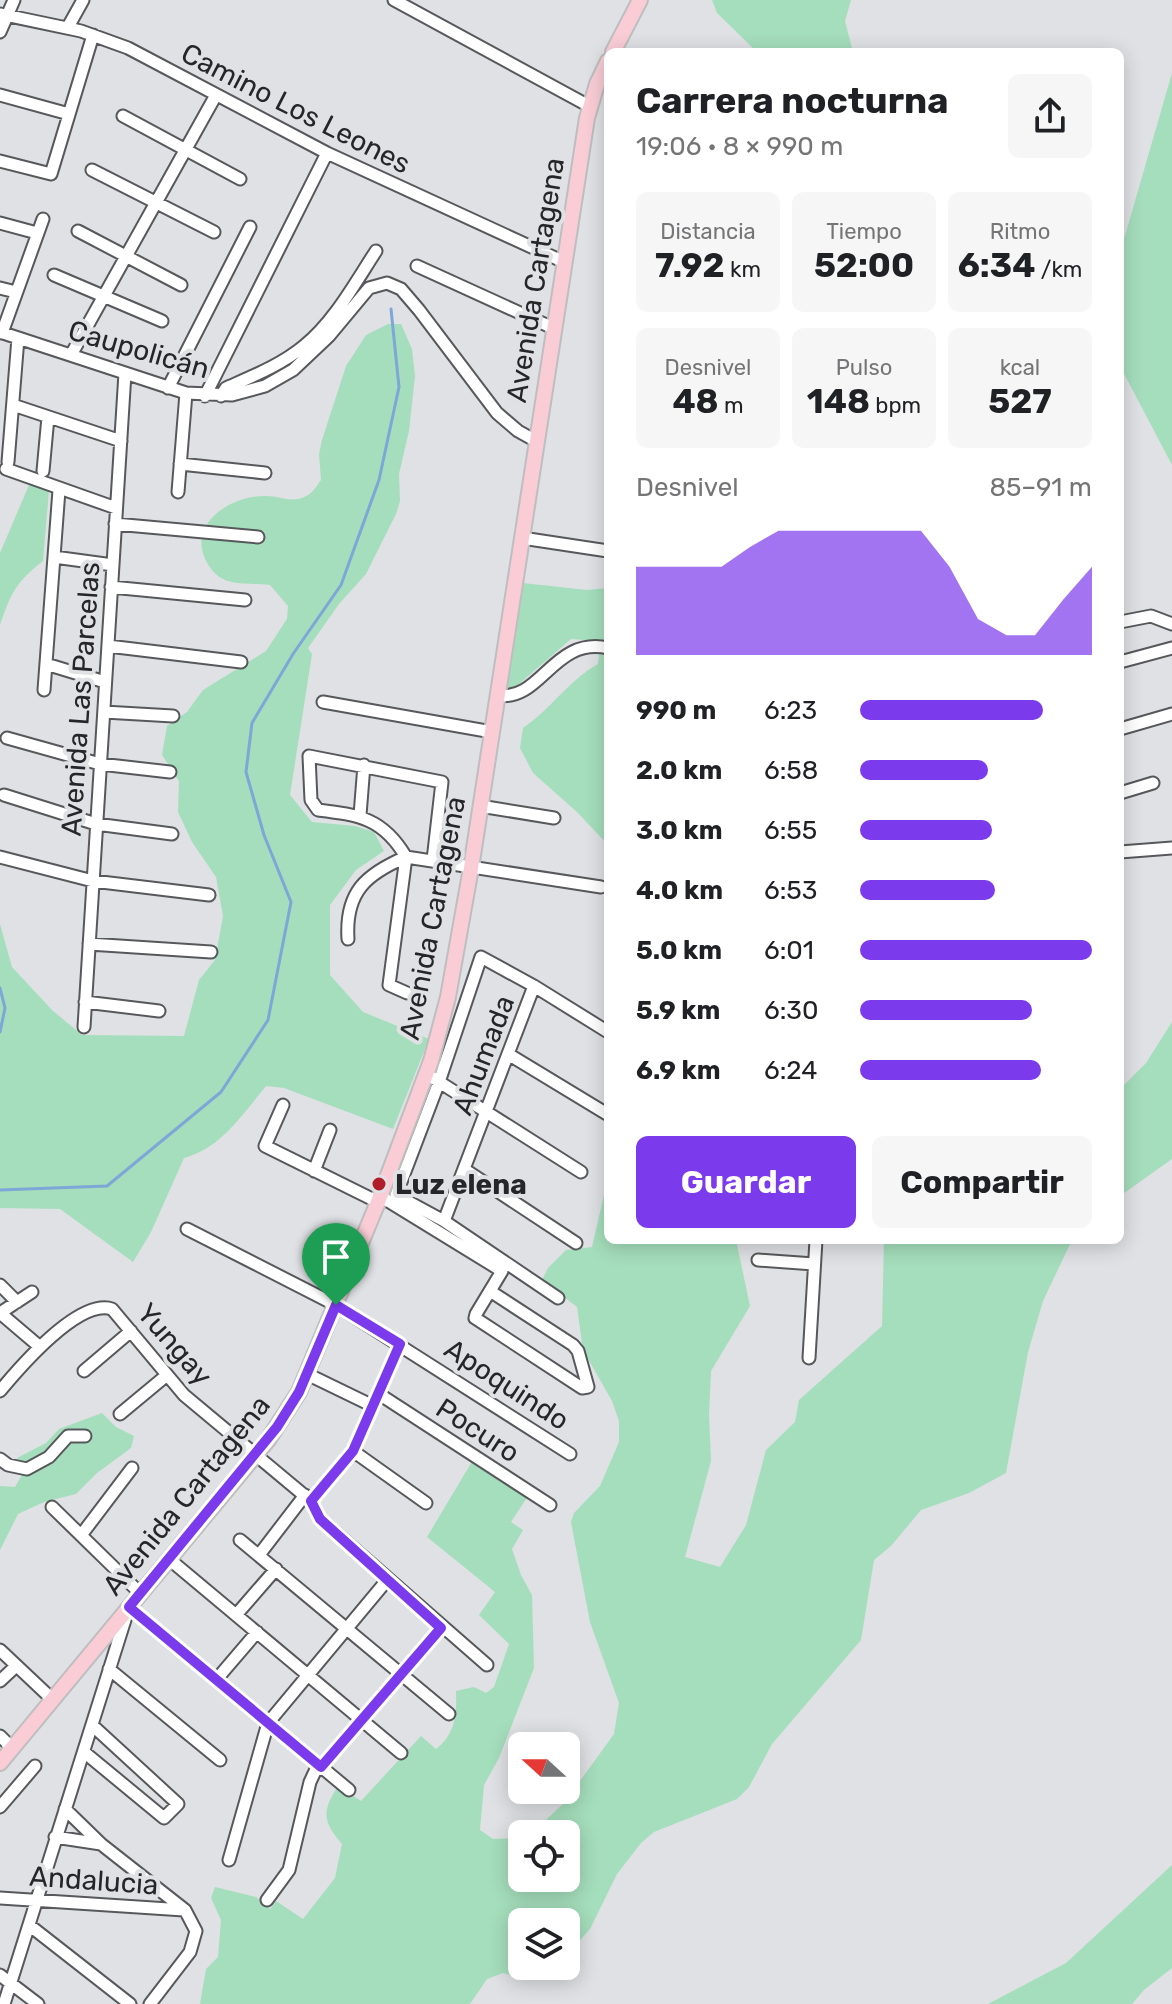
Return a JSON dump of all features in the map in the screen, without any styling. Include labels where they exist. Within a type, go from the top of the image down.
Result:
[{"type":"main road","points":[[615,48],[640,0]]},
{"type":"main road","name":"Avenida Cartagena","points":[[0,1763],[285,1416],[307,1374],[432,1078],[471,868],[589,106],[604,70]]},
{"type":"street","points":[[0,32],[3,15],[14,0]]},
{"type":"street","points":[[68,27],[83,0]]},
{"type":"street","points":[[394,0],[589,106]]},
{"type":"street","name":"Camino Los Leones","points":[[3,15],[68,27],[128,48],[327,153],[564,262]]},
{"type":"street","points":[[0,161],[51,174],[93,35]]},
{"type":"street","points":[[0,95],[69,114]]},
{"type":"street","points":[[71,355],[216,95]]},
{"type":"street","points":[[123,116],[240,179]]},
{"type":"street","points":[[205,396],[327,153]]},
{"type":"street","points":[[92,170],[214,232]]},
{"type":"street","points":[[1,332],[43,219]]},
{"type":"street","points":[[0,223],[37,233]]},
{"type":"street","points":[[168,388],[250,227]]},
{"type":"street","points":[[78,231],[181,285]]},
{"type":"street","points":[[221,396],[226,388],[306,345],[346,297],[376,251]]},
{"type":"street","points":[[417,266],[553,328]]},
{"type":"street","points":[[54,275],[162,321]]},
{"type":"street","name":"Caupolicán","points":[[1,332],[168,388],[221,396],[254,390],[293,370],[329,336],[369,288],[387,283],[401,289],[419,310],[497,413],[536,441]]},
{"type":"street","points":[[0,288],[16,292]]},
{"type":"street","points":[[18,338],[7,465],[59,490],[116,508]]},
{"type":"street","name":"Avenida Las Parcelas","points":[[84,1027],[125,373]]},
{"type":"street","points":[[178,492],[186,393]]},
{"type":"street","points":[[13,405],[121,441]]},
{"type":"street","points":[[43,471],[48,417]]},
{"type":"street","points":[[180,464],[265,473]]},
{"type":"street","points":[[44,690],[59,490]]},
{"type":"street","points":[[115,524],[258,537]]},
{"type":"street","points":[[522,538],[604,550]]},
{"type":"street","points":[[54,557],[113,565]]},
{"type":"street","points":[[111,587],[245,600]]},
{"type":"street","points":[[1124,621],[1151,616],[1172,624]]},
{"type":"street","points":[[108,646],[241,662]]},
{"type":"street","points":[[497,695],[508,697],[523,692],[562,656],[576,649],[604,648]]},
{"type":"street","points":[[1124,661],[1172,648]]},
{"type":"street","points":[[46,664],[105,682]]},
{"type":"street","points":[[323,702],[492,732]]},
{"type":"street","points":[[104,712],[173,716]]},
{"type":"street","points":[[1124,728],[1172,714]]},
{"type":"street","points":[[7,738],[100,764],[170,772]]},
{"type":"street","points":[[407,993],[389,985],[406,857],[385,831],[360,815],[318,810],[311,800],[309,756],[442,782],[433,860]]},
{"type":"street","points":[[360,815],[364,765]]},
{"type":"street","points":[[1124,792],[1153,783]]},
{"type":"street","points":[[4,795],[96,824],[172,834]]},
{"type":"street","points":[[480,806],[554,818]]},
{"type":"street","points":[[1124,852],[1172,848]]},
{"type":"street","points":[[0,857],[93,881],[209,895]]},
{"type":"street","points":[[348,939],[349,911],[359,888],[377,869],[406,857],[601,887]]},
{"type":"street","points":[[89,944],[211,952]]},
{"type":"street","points":[[534,986],[481,957],[432,1078],[396,1195],[444,1221],[558,1298]]},
{"type":"street","name":"Ahumada","points":[[444,1221],[534,986],[604,1030]]},
{"type":"street","points":[[85,1002],[159,1011]]},
{"type":"street","points":[[508,1054],[604,1112]]},
{"type":"street","points":[[432,1078],[581,1172]]},
{"type":"street","points":[[283,1105],[265,1146],[379,1199],[502,1271],[476,1314],[478,1321],[582,1388],[588,1387],[578,1351],[573,1345],[490,1291]]},
{"type":"street","points":[[314,1171],[330,1130]]},
{"type":"street","points":[[464,1169],[576,1243]]},
{"type":"street","name":"Apoquindo","points":[[187,1229],[336,1305],[570,1454]]},
{"type":"street","points":[[809,1358],[816,1244]]},
{"type":"street","points":[[758,1260],[814,1264]]},
{"type":"street","points":[[0,1285],[17,1302]]},
{"type":"street","points":[[32,1292],[0,1313],[40,1347]]},
{"type":"street","name":"Yungay","points":[[0,1391],[40,1347],[97,1308],[115,1311],[184,1395],[308,1498],[320,1519],[441,1628],[487,1665]]},
{"type":"street","points":[[84,1371],[131,1331]]},
{"type":"street","points":[[259,1555],[353,1451],[400,1344]]},
{"type":"street","points":[[307,1374],[373,1406]]},
{"type":"street","points":[[120,1414],[167,1375]]},
{"type":"street","name":"Pocuro","points":[[379,1394],[550,1505]]},
{"type":"street","points":[[0,1459],[8,1465],[27,1469],[49,1457],[68,1436],[85,1436]]},
{"type":"street","points":[[353,1451],[426,1503]]},
{"type":"street","points":[[82,1534],[132,1468]]},
{"type":"street","points":[[52,1507],[141,1594]]},
{"type":"street","points":[[240,1540],[449,1714]]},
{"type":"street","points":[[169,1559],[401,1753]]},
{"type":"street","points":[[236,1615],[276,1569]]},
{"type":"street","points":[[229,1860],[268,1723],[388,1579]]},
{"type":"street","points":[[4,2004],[129,1607],[349,1790]]},
{"type":"street","points":[[267,1900],[289,1870],[300,1818],[320,1766],[441,1628]]},
{"type":"street","points":[[216,1680],[257,1632]]},
{"type":"street","points":[[0,1650],[53,1700]]},
{"type":"street","points":[[0,1681],[16,1666]]},
{"type":"street","points":[[109,1669],[220,1760]]},
{"type":"street","points":[[84,1752],[164,1818],[178,1804],[92,1725]]},
{"type":"street","points":[[0,1736],[12,1748]]},
{"type":"street","points":[[0,1807],[35,1766]]},
{"type":"street","points":[[65,1809],[101,1844],[185,1910],[196,1931],[190,1952],[150,2004]]},
{"type":"street","points":[[55,1837],[101,1844]]},
{"type":"street","name":"Andalucia","points":[[0,1898],[185,1910]]},
{"type":"street","points":[[29,1925],[130,2004]]},
{"type":"street","points":[[0,1975],[38,2004]]},
{"type":"green space","points":[[712,0],[851,0],[845,21],[852,48],[753,48],[717,13]]},
{"type":"green space","points":[[1172,73],[1172,465],[1124,374],[1124,239]]},
{"type":"green space","points":[[388,324],[401,324],[412,349],[415,376],[409,431],[399,474],[400,501],[366,574],[339,604],[308,648],[312,654],[290,795],[312,822],[355,826],[374,832],[384,851],[356,870],[330,905],[330,975],[363,1012],[429,1039],[393,1129],[284,1088],[266,1086],[220,1138],[209,1147],[184,1158],[151,1232],[133,1262],[60,1209],[0,1208],[0,924],[12,967],[52,1010],[82,1035],[184,1036],[199,980],[215,960],[223,916],[216,877],[192,842],[178,812],[179,781],[162,755],[167,726],[187,712],[203,690],[266,651],[287,619],[288,606],[270,585],[231,582],[218,576],[204,555],[201,541],[212,517],[237,501],[267,496],[299,499],[314,490],[321,480],[319,454],[322,440],[346,366],[366,335]]},
{"type":"green space","points":[[29,485],[49,490],[43,561],[26,575],[16,589],[0,625],[0,553]]},
{"type":"green space","points":[[523,583],[587,590],[604,588],[604,841],[533,773],[520,748],[523,728],[598,664],[601,641],[571,639],[512,690],[504,689]]},
{"type":"green space","points":[[1172,1022],[1172,1159],[1124,1193],[1124,1085],[1146,1063]]},
{"type":"green space","points":[[604,1195],[604,1244],[737,1244],[750,1306],[711,1371],[711,1461],[685,1557],[720,1567],[746,1525],[766,1450],[795,1422],[799,1400],[882,1326],[884,1244],[1070,1244],[1043,1301],[1028,1352],[1006,1473],[969,1493],[921,1510],[891,1546],[874,1560],[861,1640],[772,1744],[749,1787],[737,1799],[654,1832],[641,1843],[617,1874],[590,1929],[580,1940],[580,1908],[508,1908],[508,1974],[503,1973],[487,1979],[470,2004],[200,2004],[206,1969],[218,1957],[221,1920],[211,1898],[215,1887],[256,1897],[270,1909],[276,1901],[303,1919],[335,1878],[342,1844],[326,1816],[329,1802],[338,1786],[361,1801],[421,1736],[436,1749],[442,1743],[454,1723],[456,1691],[474,1687],[486,1693],[494,1687],[509,1644],[479,1615],[495,1592],[427,1537],[473,1460],[528,1496],[511,1522],[523,1530],[512,1549],[532,1595],[534,1668],[499,1758],[484,1785],[480,1830],[493,1839],[508,1838],[508,1892],[580,1892],[580,1820],[546,1820],[563,1804],[580,1804],[580,1781],[614,1734],[619,1703],[590,1622],[571,1522],[574,1513],[600,1486],[619,1442],[619,1421],[612,1401],[583,1350],[577,1307],[542,1280],[548,1268],[566,1250],[592,1247]]},
{"type":"green space","points":[[102,1413],[116,1427],[134,1436],[131,1448],[97,1473],[76,1494],[44,1502],[18,1514],[0,1550],[0,1486],[15,1487],[23,1473],[17,1458],[46,1443],[59,1429]]},
{"type":"green space","points":[[1172,1865],[1172,1968],[1132,2004],[988,2004],[1066,1963]]},
{"type":"waterway","points":[[0,1190],[107,1186],[221,1092],[268,1020],[291,902],[264,835],[246,772],[252,723],[293,654],[341,585],[379,480],[399,387],[391,309]]},
{"type":"waterway","points":[[0,988],[5,1008],[0,1032]]},
{"type":"place","name":"Luz elena","points":[[379,1184]]},
{"type":"route","points":[[336,1305],[400,1344],[353,1451],[311,1501],[320,1519],[441,1628],[321,1767],[129,1607],[277,1427],[299,1392],[336,1305]]}]
